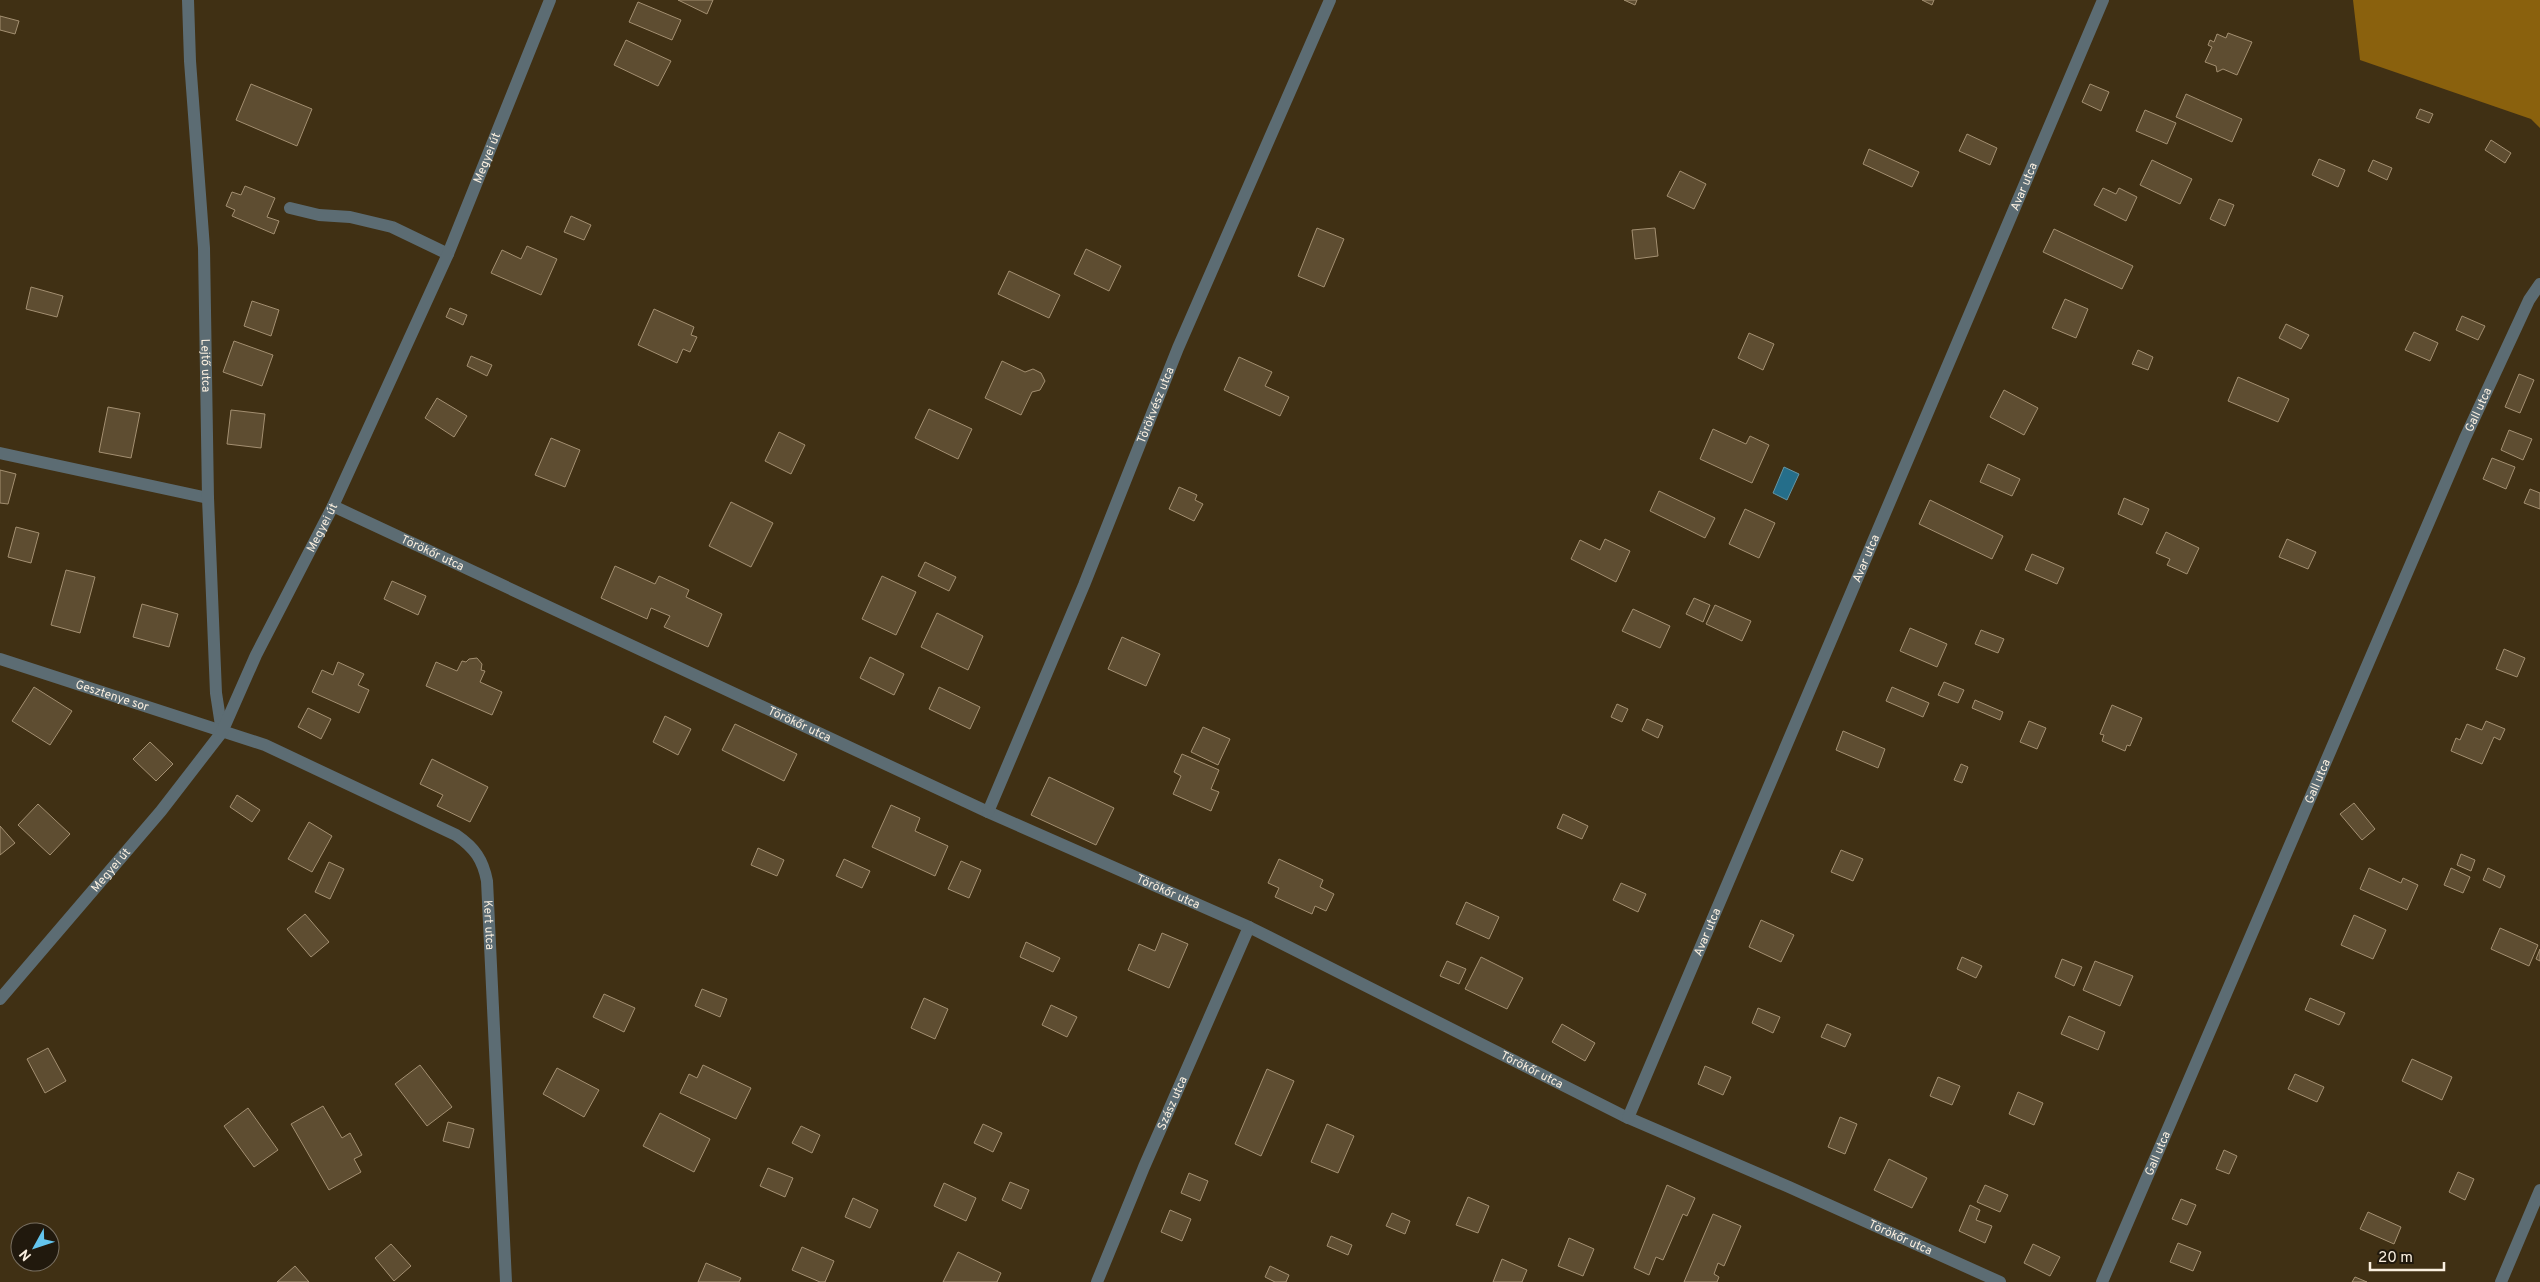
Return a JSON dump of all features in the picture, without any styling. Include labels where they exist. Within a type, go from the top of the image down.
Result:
[{"type":"street","name":"Lejtő utca","points":[[188,0],[191,80],[204,248],[208,498],[216,693],[222,732]]},
{"type":"street","name":"Megyei út","points":[[0,999],[161,811],[222,732],[256,655],[333,506],[448,254],[550,0]]},
{"type":"street","name":"Törökvész utca","points":[[988,812],[1084,585],[1178,348],[1330,0]]},
{"type":"street","name":"Avar utca","points":[[1628,1118],[2103,0]]},
{"type":"street","points":[[290,208],[319,215],[350,217],[392,227],[448,254]]},
{"type":"street","name":"Gall utca","points":[[2102,1282],[2465,438],[2530,300],[2540,284]]},
{"type":"street","points":[[0,453],[208,498]]},
{"type":"street","name":"Törökőr utca","points":[[333,506],[988,812],[1249,927],[1628,1118],[2000,1282]]},
{"type":"street","name":"Gesztenye sor","points":[[0,660],[222,732]]},
{"type":"street","name":"Kert utca","points":[[222,732],[266,745],[456,836],[478,855],[484,866],[487,881],[506,1282]]},
{"type":"street","name":"Szász utca","points":[[1097,1282],[1144,1167],[1249,927]]},
{"type":"street","points":[[2501,1282],[2540,1190]]},
{"type":"shaded area","points":[[2353,0],[2540,0],[2540,128],[2531,119],[2360,60]]},
{"type":"water","points":[[1784,467],[1799,474],[1787,500],[1773,493]]},
{"type":"building","points":[[678,0],[713,0],[707,14]]},
{"type":"building","points":[[1624,0],[1637,0],[1635,5]]},
{"type":"building","points":[[1922,0],[1934,0],[1932,5]]},
{"type":"building","points":[[638,2],[681,20],[672,40],[629,22]]},
{"type":"building","points":[[0,16],[19,21],[15,34],[0,30]]},
{"type":"building","points":[[2228,33],[2252,42],[2237,75],[2223,69],[2217,72],[2216,66],[2205,62],[2212,47],[2208,45],[2210,40],[2214,42],[2217,34],[2226,38]]},
{"type":"building","points":[[626,40],[671,61],[658,86],[614,65]]},
{"type":"building","points":[[251,84],[312,109],[297,146],[236,120]]},
{"type":"building","points":[[2090,84],[2109,92],[2101,111],[2082,102]]},
{"type":"building","points":[[2186,94],[2242,119],[2232,142],[2176,117]]},
{"type":"building","points":[[2420,109],[2433,114],[2429,123],[2416,118]]},
{"type":"building","points":[[2145,110],[2176,123],[2167,144],[2136,131]]},
{"type":"building","points":[[1967,134],[1997,148],[1990,165],[1959,151]]},
{"type":"building","points":[[2491,140],[2511,153],[2505,163],[2485,150]]},
{"type":"building","points":[[1869,149],[1919,172],[1912,187],[1863,164]]},
{"type":"building","points":[[2319,159],[2345,170],[2338,187],[2312,175]]},
{"type":"building","points":[[2152,160],[2192,179],[2180,204],[2140,185]]},
{"type":"building","points":[[2373,160],[2392,168],[2387,180],[2368,171]]},
{"type":"building","points":[[1680,171],[1706,184],[1694,209],[1667,196]]},
{"type":"building","points":[[245,186],[275,198],[267,217],[279,221],[274,234],[232,216],[235,210],[226,206],[232,192],[241,195]]},
{"type":"building","points":[[2103,188],[2116,194],[2119,188],[2137,197],[2126,221],[2094,205]]},
{"type":"building","points":[[2219,199],[2234,205],[2225,226],[2210,219]]},
{"type":"building","points":[[571,216],[591,225],[584,240],[564,232]]},
{"type":"building","points":[[1317,228],[1344,239],[1324,287],[1298,276]]},
{"type":"building","points":[[1655,228],[1658,256],[1635,259],[1632,230]]},
{"type":"building","points":[[2054,229],[2133,266],[2122,289],[2043,252]]},
{"type":"building","points":[[527,246],[557,259],[541,295],[491,273],[502,250],[521,259]]},
{"type":"building","points":[[1086,249],[1121,266],[1109,291],[1074,274]]},
{"type":"building","points":[[1009,271],[1060,295],[1049,318],[998,294]]},
{"type":"building","points":[[31,287],[63,296],[57,317],[26,309]]},
{"type":"building","points":[[2065,299],[2088,309],[2076,338],[2052,328]]},
{"type":"building","points":[[252,301],[279,310],[271,336],[244,326]]},
{"type":"building","points":[[450,308],[467,315],[463,325],[446,317]]},
{"type":"building","points":[[654,309],[694,327],[691,335],[697,337],[690,352],[683,349],[677,363],[638,345]]},
{"type":"building","points":[[2462,316],[2485,326],[2478,340],[2456,330]]},
{"type":"building","points":[[2286,324],[2309,335],[2301,349],[2279,338]]},
{"type":"building","points":[[2414,332],[2438,343],[2430,361],[2405,350]]},
{"type":"building","points":[[1749,333],[1774,344],[1763,370],[1738,358]]},
{"type":"building","points":[[234,341],[273,355],[262,386],[223,372]]},
{"type":"building","points":[[2138,350],[2153,357],[2148,370],[2132,364]]},
{"type":"building","points":[[471,356],[492,365],[487,376],[467,366]]},
{"type":"building","points":[[1239,357],[1272,372],[1265,386],[1289,397],[1280,416],[1224,390]]},
{"type":"building","points":[[1002,361],[1025,372],[1033,369],[1041,373],[1045,381],[1040,390],[1032,392],[1021,415],[985,398]]},
{"type":"building","points":[[2519,374],[2534,380],[2520,413],[2505,407]]},
{"type":"building","points":[[2238,377],[2289,399],[2278,422],[2228,401]]},
{"type":"building","points":[[2004,390],[2038,408],[2024,435],[1990,417]]},
{"type":"building","points":[[437,398],[467,416],[454,437],[425,418]]},
{"type":"building","points":[[108,407],[140,413],[131,458],[99,452]]},
{"type":"building","points":[[929,409],[972,429],[958,459],[915,438]]},
{"type":"building","points":[[231,410],[265,414],[261,448],[227,444]]},
{"type":"building","points":[[1713,429],[1746,444],[1750,436],[1769,445],[1752,483],[1700,459]]},
{"type":"building","points":[[2509,430],[2532,439],[2523,460],[2501,450]]},
{"type":"building","points":[[779,432],[805,445],[791,474],[765,461]]},
{"type":"building","points":[[551,438],[580,450],[565,487],[535,475]]},
{"type":"building","points":[[2492,458],[2515,467],[2506,489],[2483,479]]},
{"type":"building","points":[[1988,464],[2020,479],[2012,496],[1980,482]]},
{"type":"building","points":[[0,470],[16,474],[8,504],[0,503]]},
{"type":"building","points":[[1179,487],[1197,495],[1195,500],[1203,504],[1194,521],[1169,509]]},
{"type":"building","points":[[2530,489],[2540,493],[2540,509],[2524,503]]},
{"type":"building","points":[[1659,491],[1715,518],[1705,538],[1650,511]]},
{"type":"building","points":[[2124,498],[2149,509],[2142,525],[2118,514]]},
{"type":"building","points":[[1930,500],[2003,536],[1992,559],[1919,524]]},
{"type":"building","points":[[731,502],[773,523],[751,567],[709,546]]},
{"type":"building","points":[[1745,509],[1775,523],[1759,558],[1729,544]]},
{"type":"building","points":[[16,527],[39,533],[31,563],[8,557]]},
{"type":"building","points":[[2166,532],[2199,548],[2187,574],[2167,565],[2170,559],[2156,553]]},
{"type":"building","points":[[1605,539],[1630,551],[1616,582],[1571,559],[1580,540],[1600,550]]},
{"type":"building","points":[[2287,539],[2316,552],[2308,569],[2279,557]]},
{"type":"building","points":[[2032,554],[2064,568],[2057,584],[2025,570]]},
{"type":"building","points":[[925,562],[956,577],[949,591],[918,576]]},
{"type":"building","points":[[615,566],[655,584],[659,576],[689,590],[686,597],[722,614],[708,647],[664,627],[670,616],[651,608],[647,619],[601,598]]},
{"type":"building","points":[[66,570],[95,577],[80,633],[51,625]]},
{"type":"building","points":[[882,576],[916,592],[896,635],[862,619]]},
{"type":"building","points":[[392,581],[426,596],[418,615],[384,599]]},
{"type":"building","points":[[1694,598],[1710,605],[1703,622],[1686,614]]},
{"type":"building","points":[[142,604],[178,614],[169,647],[133,637]]},
{"type":"building","points":[[1715,605],[1751,621],[1742,641],[1706,624]]},
{"type":"building","points":[[1633,609],[1670,626],[1660,648],[1622,631]]},
{"type":"building","points":[[937,613],[983,636],[968,670],[921,647]]},
{"type":"building","points":[[1910,628],[1947,644],[1937,667],[1900,651]]},
{"type":"building","points":[[1981,630],[2004,639],[1998,653],[1975,644]]},
{"type":"building","points":[[1122,637],[1160,654],[1146,686],[1108,669]]},
{"type":"building","points":[[2504,649],[2525,658],[2517,677],[2496,669]]},
{"type":"building","points":[[870,657],[904,674],[894,695],[860,678]]},
{"type":"building","points":[[477,658],[482,664],[481,670],[485,671],[480,682],[502,692],[492,715],[426,686],[436,662],[457,671],[462,661],[466,662],[469,659]]},
{"type":"building","points":[[338,662],[364,674],[358,685],[369,690],[359,713],[312,692],[322,670],[333,675]]},
{"type":"building","points":[[1944,682],[1964,690],[1958,703],[1938,695]]},
{"type":"building","points":[[34,687],[72,711],[50,745],[12,721]]},
{"type":"building","points":[[939,687],[980,707],[970,729],[929,709]]},
{"type":"building","points":[[1892,687],[1929,703],[1923,717],[1886,701]]},
{"type":"building","points":[[1975,700],[2003,712],[2000,720],[1972,708]]},
{"type":"building","points":[[1617,704],[1628,709],[1622,722],[1611,717]]},
{"type":"building","points":[[2112,705],[2142,718],[2130,746],[2127,745],[2125,751],[2102,741],[2104,735],[2100,734]]},
{"type":"building","points":[[308,708],[331,719],[321,739],[298,727]]},
{"type":"building","points":[[665,716],[691,729],[678,755],[653,742]]},
{"type":"building","points":[[1647,719],[1663,726],[1658,738],[1642,730]]},
{"type":"building","points":[[2029,721],[2046,728],[2037,749],[2020,742]]},
{"type":"building","points":[[2486,721],[2505,729],[2500,740],[2494,737],[2482,764],[2451,751],[2456,738],[2460,740],[2467,724],[2482,730]]},
{"type":"building","points":[[735,724],[797,754],[784,781],[722,750]]},
{"type":"building","points":[[1203,727],[1230,739],[1218,765],[1191,752]]},
{"type":"building","points":[[1843,731],[1885,749],[1878,768],[1836,750]]},
{"type":"building","points":[[150,742],[173,764],[156,781],[133,759]]},
{"type":"building","points":[[1182,754],[1219,770],[1211,789],[1219,792],[1211,811],[1173,794],[1181,776],[1174,772]]},
{"type":"building","points":[[432,759],[488,787],[470,822],[437,806],[443,795],[420,784]]},
{"type":"building","points":[[1961,764],[1968,767],[1962,783],[1954,780]]},
{"type":"building","points":[[1049,777],[1114,808],[1096,845],[1031,815]]},
{"type":"building","points":[[237,795],[260,810],[252,822],[230,807]]},
{"type":"building","points":[[2354,803],[2375,829],[2362,840],[2340,814]]},
{"type":"building","points":[[38,804],[70,834],[50,855],[18,825]]},
{"type":"building","points":[[891,805],[920,818],[915,831],[948,846],[935,876],[872,847]]},
{"type":"building","points":[[1563,814],[1588,826],[1582,839],[1557,828]]},
{"type":"building","points":[[309,822],[332,836],[312,872],[288,859]]},
{"type":"building","points":[[0,826],[15,843],[0,855]]},
{"type":"building","points":[[758,848],[784,860],[777,876],[751,865]]},
{"type":"building","points":[[1841,850],[1863,859],[1853,881],[1831,872]]},
{"type":"building","points":[[2461,854],[2475,860],[2471,871],[2457,865]]},
{"type":"building","points":[[844,859],[870,871],[862,888],[836,876]]},
{"type":"building","points":[[1279,859],[1323,880],[1320,887],[1334,894],[1326,911],[1315,906],[1312,914],[1275,897],[1279,888],[1268,883]]},
{"type":"building","points":[[961,861],[981,870],[969,898],[948,889]]},
{"type":"building","points":[[329,862],[344,869],[330,899],[315,892]]},
{"type":"building","points":[[2369,868],[2401,883],[2403,878],[2418,885],[2407,910],[2360,889]]},
{"type":"building","points":[[2451,868],[2470,877],[2463,893],[2444,885]]},
{"type":"building","points":[[2488,868],[2505,876],[2500,888],[2483,880]]},
{"type":"building","points":[[1621,883],[1646,894],[1638,912],[1613,900]]},
{"type":"building","points":[[1466,902],[1499,917],[1489,939],[1456,924]]},
{"type":"building","points":[[305,914],[329,942],[311,957],[287,929]]},
{"type":"building","points":[[2354,915],[2386,930],[2373,959],[2341,945]]},
{"type":"building","points":[[1761,920],[1794,935],[1781,962],[1749,947]]},
{"type":"building","points":[[2500,928],[2538,945],[2529,966],[2491,949]]},
{"type":"building","points":[[1162,933],[1188,944],[1169,988],[1128,970],[1139,944],[1155,951]]},
{"type":"building","points":[[1026,942],[1060,958],[1053,972],[1020,957]]},
{"type":"building","points":[[2540,949],[2540,961],[2536,959]]},
{"type":"building","points":[[1481,957],[1523,978],[1507,1009],[1465,989]]},
{"type":"building","points":[[1962,957],[1982,966],[1976,978],[1957,969]]},
{"type":"building","points":[[2062,959],[2082,967],[2074,986],[2055,977]]},
{"type":"building","points":[[1447,961],[1466,969],[1459,984],[1440,976]]},
{"type":"building","points":[[2095,961],[2133,976],[2120,1006],[2083,990]]},
{"type":"building","points":[[702,989],[727,999],[720,1017],[695,1006]]},
{"type":"building","points":[[604,994],[635,1008],[624,1032],[593,1017]]},
{"type":"building","points":[[924,998],[948,1009],[935,1039],[911,1028]]},
{"type":"building","points":[[2310,998],[2345,1013],[2339,1025],[2305,1010]]},
{"type":"building","points":[[1051,1005],[1077,1017],[1067,1037],[1042,1025]]},
{"type":"building","points":[[1758,1008],[1780,1017],[1773,1033],[1752,1023]]},
{"type":"building","points":[[2069,1016],[2105,1032],[2098,1050],[2061,1034]]},
{"type":"building","points":[[1562,1024],[1595,1043],[1585,1061],[1552,1042]]},
{"type":"building","points":[[1827,1024],[1851,1034],[1845,1047],[1821,1037]]},
{"type":"building","points":[[48,1048],[66,1081],[45,1093],[27,1059]]},
{"type":"building","points":[[2412,1059],[2452,1077],[2442,1100],[2402,1081]]},
{"type":"building","points":[[420,1065],[452,1107],[427,1126],[395,1084]]},
{"type":"building","points":[[703,1065],[751,1088],[736,1119],[680,1093],[689,1074],[697,1078]]},
{"type":"building","points":[[1705,1066],[1731,1077],[1723,1095],[1698,1084]]},
{"type":"building","points":[[557,1068],[599,1090],[584,1117],[543,1094]]},
{"type":"building","points":[[1267,1069],[1294,1081],[1261,1156],[1235,1144]]},
{"type":"building","points":[[2295,1074],[2324,1087],[2317,1102],[2288,1089]]},
{"type":"building","points":[[1938,1077],[1960,1086],[1952,1105],[1930,1096]]},
{"type":"building","points":[[2018,1092],[2043,1103],[2034,1125],[2009,1114]]},
{"type":"building","points":[[323,1106],[342,1138],[350,1133],[362,1155],[354,1159],[361,1172],[329,1190],[291,1124]]},
{"type":"building","points":[[248,1108],[278,1150],[254,1167],[224,1126]]},
{"type":"building","points":[[660,1113],[710,1139],[694,1172],[643,1146]]},
{"type":"building","points":[[1840,1117],[1857,1124],[1845,1154],[1828,1147]]},
{"type":"building","points":[[448,1122],[474,1129],[469,1148],[443,1141]]},
{"type":"building","points":[[983,1124],[1002,1133],[993,1152],[974,1143]]},
{"type":"building","points":[[1327,1124],[1354,1136],[1338,1173],[1311,1162]]},
{"type":"building","points":[[801,1126],[820,1135],[812,1153],[792,1143]]},
{"type":"building","points":[[2224,1150],[2237,1156],[2229,1174],[2216,1169]]},
{"type":"building","points":[[1889,1159],[1927,1178],[1912,1208],[1874,1190]]},
{"type":"building","points":[[768,1168],[793,1178],[785,1197],[760,1186]]},
{"type":"building","points":[[2458,1172],[2474,1179],[2465,1200],[2449,1192]]},
{"type":"building","points":[[1189,1173],[1208,1181],[1200,1201],[1181,1193]]},
{"type":"building","points":[[1010,1182],[1029,1190],[1021,1209],[1002,1200]]},
{"type":"building","points":[[944,1183],[976,1198],[966,1221],[934,1206]]},
{"type":"building","points":[[1667,1185],[1695,1198],[1687,1216],[1683,1214],[1663,1260],[1656,1257],[1649,1275],[1634,1268]]},
{"type":"building","points":[[1985,1185],[2008,1195],[2000,1212],[1977,1202]]},
{"type":"building","points":[[1468,1197],[1489,1206],[1478,1233],[1456,1225]]},
{"type":"building","points":[[853,1198],[878,1210],[870,1228],[845,1217]]},
{"type":"building","points":[[2181,1199],[2196,1205],[2187,1225],[2172,1219]]},
{"type":"building","points":[[1970,1205],[1980,1210],[1976,1220],[1992,1226],[1985,1243],[1959,1231]]},
{"type":"building","points":[[1170,1210],[1191,1219],[1182,1241],[1161,1232]]},
{"type":"building","points":[[2368,1212],[2401,1227],[2394,1244],[2360,1229]]},
{"type":"building","points":[[1392,1213],[1410,1221],[1405,1234],[1386,1226]]},
{"type":"building","points":[[1713,1214],[1741,1226],[1724,1266],[1718,1263],[1714,1274],[1719,1277],[1717,1282],[1684,1282]]},
{"type":"building","points":[[1331,1236],[1352,1245],[1348,1255],[1327,1246]]},
{"type":"building","points":[[1569,1238],[1594,1249],[1583,1276],[1558,1266]]},
{"type":"building","points":[[2178,1243],[2201,1252],[2193,1271],[2170,1262]]},
{"type":"building","points":[[391,1244],[411,1266],[394,1281],[375,1258]]},
{"type":"building","points":[[2033,1244],[2060,1257],[2050,1276],[2024,1263]]},
{"type":"building","points":[[802,1247],[834,1261],[825,1282],[820,1282],[792,1270]]},
{"type":"building","points":[[958,1252],[1001,1273],[997,1282],[943,1282]]},
{"type":"building","points":[[1502,1259],[1527,1270],[1522,1282],[1493,1282]]},
{"type":"building","points":[[706,1263],[741,1278],[739,1282],[698,1282]]},
{"type":"building","points":[[295,1266],[309,1282],[277,1282]]},
{"type":"building","points":[[1270,1266],[1289,1275],[1286,1282],[1275,1282],[1265,1277]]},
{"type":"building","points":[[2355,1277],[2367,1282],[2352,1282]]}]
